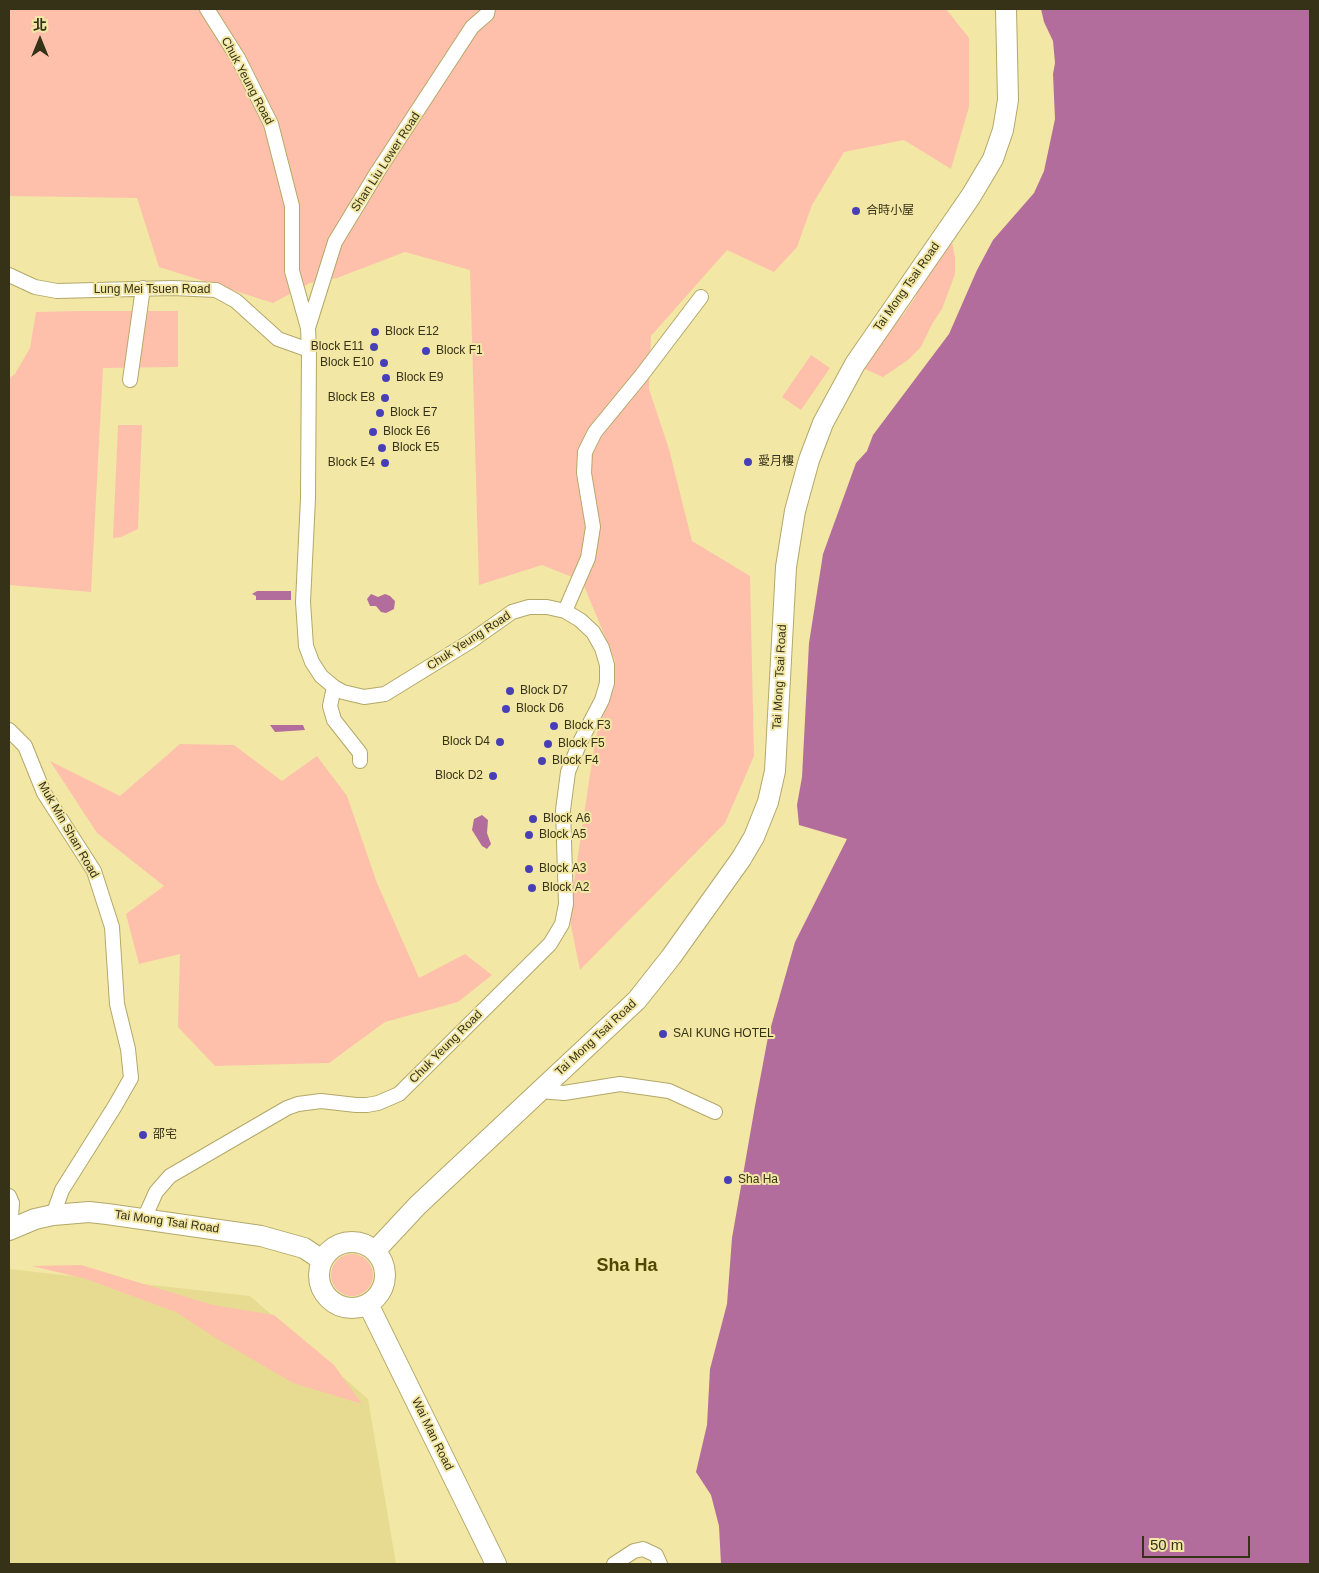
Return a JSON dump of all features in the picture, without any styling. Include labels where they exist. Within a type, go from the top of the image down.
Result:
[{"type":"main road","name":"Tai Mong Tsai Road","points":[[375,1251],[418,1205],[627,1010],[647,988],[741,859],[762,820],[775,771],[788,547],[794,511],[809,460],[823,423],[854,364],[971,196],[993,159],[1003,130],[1008,100],[1006,9]]},
{"type":"main road","name":"Tai Mong Tsai Road","points":[[13,1228],[53,1215],[89,1212],[261,1236],[304,1248],[322,1260]]},
{"type":"main road","points":[[346,1242],[357,1242],[367,1245],[375,1251],[383,1264],[385,1280],[382,1289],[376,1298],[368,1304],[358,1307],[347,1307],[337,1304],[329,1298],[319,1280],[322,1260],[332,1249],[346,1242]]},
{"type":"main road","name":"Wai Man Road","points":[[368,1304],[496,1564]]},
{"type":"street","name":"Chuk Yeung Road","points":[[144,1219],[156,1192],[170,1176],[287,1108],[304,1102],[321,1100],[356,1106],[367,1105],[378,1103],[399,1094],[550,944],[557,934],[563,919],[566,904],[563,810],[565,788],[573,757],[602,700],[607,683],[607,665],[602,648],[593,632],[580,620],[564,611],[547,607],[529,607],[512,612],[385,694],[359,696],[343,692],[321,676],[312,662],[305,637],[303,602],[308,498],[309,350],[308,328],[292,271],[292,206],[271,124],[238,58],[207,9]]},
{"type":"street","name":"Shan Liu Lower Road","points":[[308,328],[335,242],[378,171],[472,28],[488,14],[488,9]]},
{"type":"street","name":"Lung Mei Tsuen Road","points":[[9,275],[35,287],[57,291],[143,288],[216,290],[236,301],[278,339],[309,350]]},
{"type":"street","points":[[130,380],[143,288]]},
{"type":"street","points":[[564,611],[588,558],[593,527],[584,473],[585,452],[595,432],[641,376],[701,297]]},
{"type":"street","points":[[334,687],[330,706],[334,720],[360,753],[360,761]]},
{"type":"street","name":"Muk Min Shan Road","points":[[9,730],[25,746],[44,793],[94,870],[112,927],[117,1004],[128,1049],[131,1078],[62,1190],[53,1215]]},
{"type":"street","points":[[539,1091],[564,1093],[620,1084],[669,1091],[715,1112]]},
{"type":"street","points":[[9,1196],[12,1202],[11,1216],[13,1228]]},
{"type":"street","points":[[614,1564],[634,1550],[643,1549],[656,1555],[660,1564]]},
{"type":"shaded area","points":[[9,9],[946,9],[969,38],[969,107],[951,169],[904,140],[844,152],[812,205],[797,247],[774,272],[727,250],[651,336],[649,389],[669,449],[692,541],[750,576],[754,756],[725,823],[580,970],[569,916],[595,741],[615,661],[582,581],[542,565],[479,585],[470,270],[405,252],[337,278],[310,283],[273,303],[159,267],[137,198],[9,196]]},
{"type":"shaded area","points":[[1041,9],[1310,9],[1310,1564],[721,1564],[719,1526],[711,1495],[696,1472],[707,1425],[710,1369],[727,1304],[732,1238],[768,1037],[795,942],[847,839],[799,825],[797,805],[802,777],[809,643],[823,554],[856,463],[867,451],[873,435],[949,334],[977,270],[993,240],[1034,193],[1044,171],[1055,119],[1053,74],[1055,63],[1053,41],[1044,22]]},
{"type":"shaded area","points":[[948,240],[952,242],[955,257],[955,274],[942,309],[921,347],[908,360],[883,377],[860,367],[872,346],[903,315],[915,298],[927,270]]},
{"type":"shaded area","points":[[178,311],[178,367],[103,368],[91,592],[9,585],[9,378],[15,374],[30,348],[36,312]]},
{"type":"shaded area","points":[[811,355],[830,368],[801,410],[782,397]]},
{"type":"shaded area","points":[[118,425],[142,425],[138,529],[121,537],[113,538]]},
{"type":"shaded area","points":[[257,591],[291,591],[291,600],[256,600],[256,596],[252,594]]},
{"type":"shaded area","points":[[371,594],[378,597],[385,594],[390,596],[395,601],[394,609],[386,613],[381,612],[376,606],[370,606],[367,599]]},
{"type":"shaded area","points":[[270,725],[303,725],[305,730],[275,732]]},
{"type":"shaded area","points":[[180,744],[234,745],[282,781],[317,756],[347,796],[377,883],[419,978],[465,954],[492,975],[458,1002],[385,1022],[329,1063],[215,1066],[178,1027],[180,954],[139,964],[126,914],[164,886],[97,833],[50,761],[120,796]]},
{"type":"shaded area","points":[[482,815],[488,820],[487,833],[491,844],[487,849],[482,846],[472,830],[474,819]]},
{"type":"shaded area","points":[[356,1254],[364,1257],[370,1263],[373,1275],[370,1287],[364,1293],[348,1296],[340,1293],[334,1287],[331,1271],[334,1263],[340,1257]]},
{"type":"shaded area","points":[[81,1265],[213,1305],[274,1315],[334,1365],[362,1404],[293,1383],[214,1337],[176,1312],[86,1279],[32,1266]]},
{"type":"shaded area","points":[[9,1269],[250,1296],[368,1399],[396,1564],[9,1564]]},
{"type":"place","name":"合時小屋","points":[[856,211]]},
{"type":"place","name":"Block E12","points":[[375,332]]},
{"type":"place","name":"Block E11","points":[[374,347]]},
{"type":"place","name":"Block F1","points":[[426,351]]},
{"type":"place","name":"Block E10","points":[[384,363]]},
{"type":"place","name":"Block E9","points":[[386,378]]},
{"type":"place","name":"Block E8","points":[[385,398]]},
{"type":"place","name":"Block E7","points":[[380,413]]},
{"type":"place","name":"Block E6","points":[[373,432]]},
{"type":"place","name":"Block E5","points":[[382,448]]},
{"type":"place","name":"愛月樓","points":[[748,462]]},
{"type":"place","name":"Block E4","points":[[385,463]]},
{"type":"place","name":"Block D7","points":[[510,691]]},
{"type":"place","name":"Block D6","points":[[506,709]]},
{"type":"place","name":"Block F3","points":[[554,726]]},
{"type":"place","name":"Block D4","points":[[500,742]]},
{"type":"place","name":"Block F5","points":[[548,744]]},
{"type":"place","name":"Block F4","points":[[542,761]]},
{"type":"place","name":"Block D2","points":[[493,776]]},
{"type":"place","name":"Block A6","points":[[533,819]]},
{"type":"place","name":"Block A5","points":[[529,835]]},
{"type":"place","name":"Block A3","points":[[529,869]]},
{"type":"place","name":"Block A2","points":[[532,888]]},
{"type":"place","name":"SAI KUNG HOTEL","points":[[663,1034]]},
{"type":"place","name":"邵宅","points":[[143,1135]]},
{"type":"place","name":"Sha Ha","points":[[728,1180]]},
{"type":"district","name":"Sha Ha","points":[[627,1266]]}]
